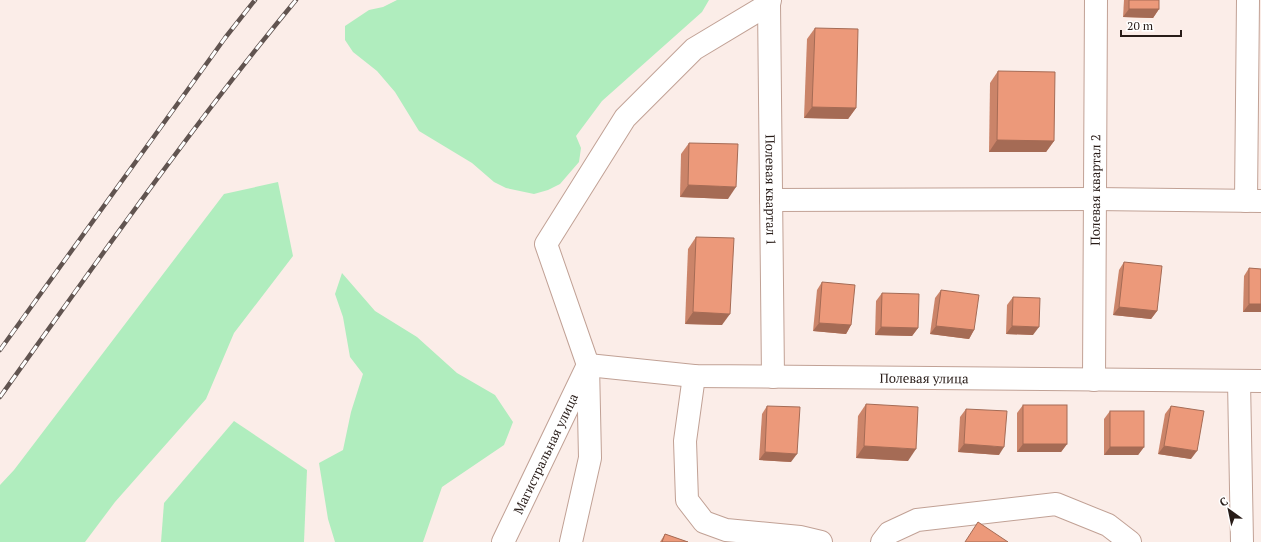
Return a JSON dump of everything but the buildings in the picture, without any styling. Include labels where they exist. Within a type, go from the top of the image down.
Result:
[{"type":"street","name":"Полевая квартал 2","points":[[1094,380],[1096,0]]},
{"type":"street","points":[[771,200],[1095,199],[1254,201],[1248,0]]},
{"type":"street","points":[[571,542],[590,458],[588,365],[546,244],[625,118],[694,49],[770,2]]},
{"type":"street","name":"Полевая квартал 1","points":[[770,2],[773,377]]},
{"type":"street","name":"Полевая улица","points":[[588,365],[694,376],[1261,381]]},
{"type":"street","name":"Магистральная улица","points":[[503,542],[588,365]]},
{"type":"street","points":[[694,376],[686,442],[687,500],[704,522],[726,530],[800,537],[821,542]]},
{"type":"street","points":[[1239,381],[1242,542]]},
{"type":"street","points":[[882,542],[889,533],[917,520],[1056,504],[1108,525],[1130,542]]},
{"type":"green space","points":[[397,0],[709,0],[702,12],[602,101],[576,136],[581,148],[579,162],[560,184],[548,190],[534,194],[506,188],[494,182],[472,163],[419,131],[395,92],[377,71],[353,52],[345,40],[345,26],[369,10],[383,7]]},
{"type":"green space","points":[[278,182],[293,256],[234,333],[206,399],[115,502],[85,542],[0,542],[0,485],[14,470],[224,194]]},
{"type":"green space","points":[[342,273],[375,311],[417,337],[457,373],[495,395],[513,422],[504,445],[442,487],[423,542],[335,542],[328,519],[319,463],[343,450],[351,412],[363,374],[350,357],[343,317],[335,294]]},
{"type":"green space","points":[[234,421],[307,470],[304,542],[161,542],[164,503]]},
{"type":"railway","points":[[0,350],[225,38],[255,0]]},
{"type":"railway","points":[[0,397],[108,246],[182,146],[296,0]]}]
